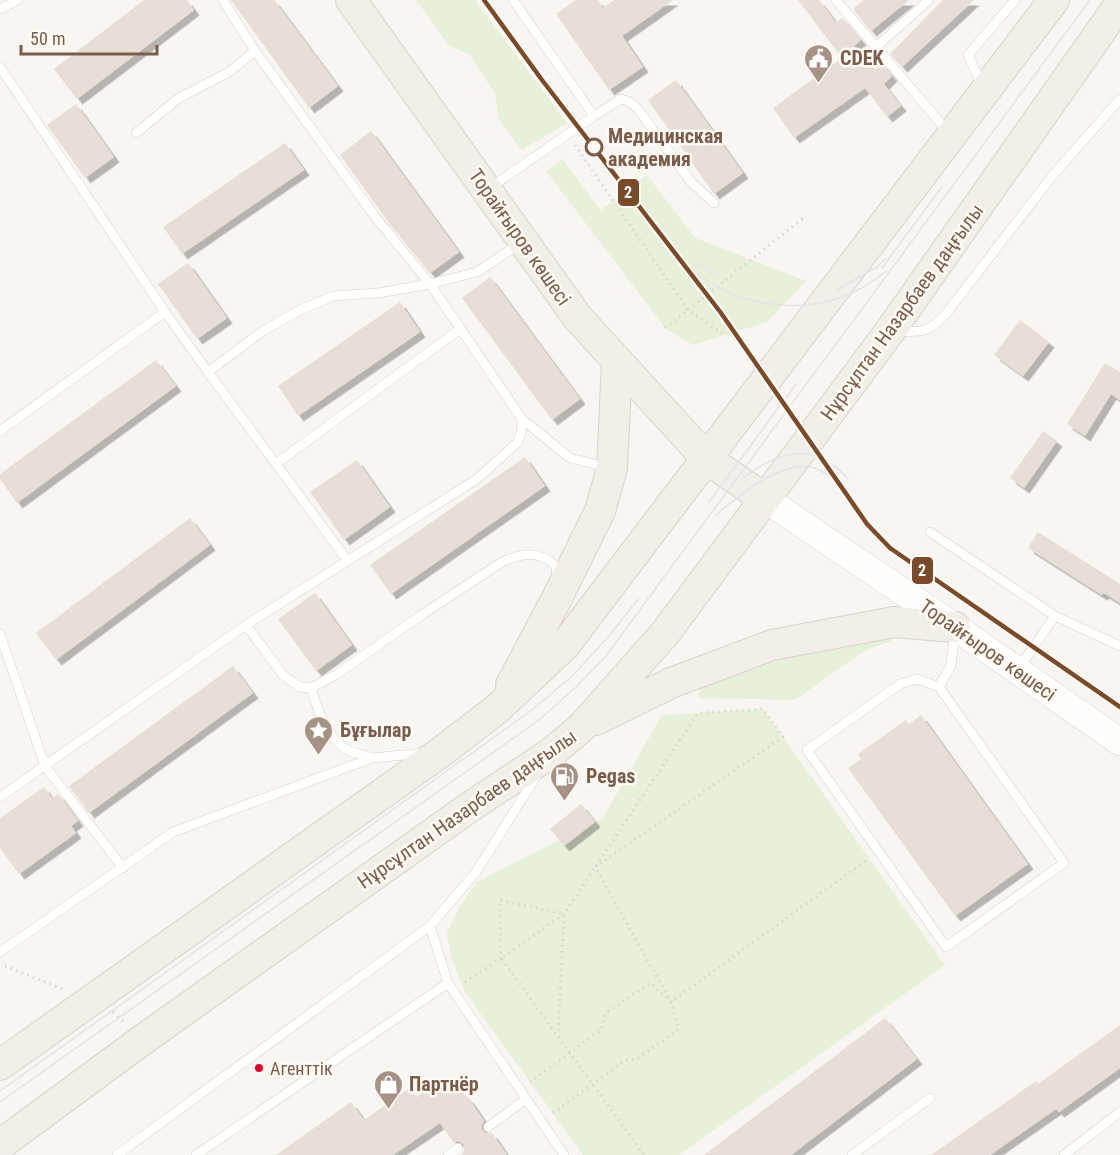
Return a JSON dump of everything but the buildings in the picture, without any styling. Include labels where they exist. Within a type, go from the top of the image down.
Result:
[{"type":"main road","name":"Торайғыров көшесі","points":[[351,0],[578,318],[707,459],[1120,742]]},
{"type":"main road","points":[[0,1065],[441,752],[497,709],[565,645],[1054,0]]},
{"type":"main road","name":"Нұрсұлтан Назарбаев даңғылы","points":[[0,1145],[141,1041],[477,802],[551,753],[582,727],[666,632],[765,499],[890,331],[1120,4]]},
{"type":"main road","points":[[497,709],[557,598],[600,511],[612,468],[617,363]]},
{"type":"main road","points":[[582,727],[671,682],[772,645],[894,622],[955,627]]},
{"type":"lane","points":[[0,9],[18,0]]},
{"type":"lane","points":[[223,0],[255,51],[376,218],[430,284],[522,419],[570,458],[612,468]]},
{"type":"lane","points":[[513,0],[594,116]]},
{"type":"lane","points":[[876,47],[929,0]]},
{"type":"lane","points":[[985,93],[968,55],[1016,0]]},
{"type":"lane","points":[[840,1],[952,136]]},
{"type":"lane","points":[[136,133],[179,98],[229,72],[255,51]]},
{"type":"lane","points":[[0,66],[165,312],[347,560]]},
{"type":"lane","points":[[487,190],[621,99],[628,101],[638,109],[691,182],[714,204]]},
{"type":"lane","points":[[890,331],[919,332],[931,328],[945,315],[1053,174],[1120,99]]},
{"type":"lane","points":[[208,372],[262,331],[300,310],[333,296],[378,293],[430,284],[477,272],[523,242]]},
{"type":"lane","points":[[0,431],[165,312]]},
{"type":"lane","points":[[278,463],[460,329]]},
{"type":"lane","points":[[0,797],[246,625],[477,479],[517,443],[521,433],[522,419]]},
{"type":"lane","points":[[930,532],[1055,616],[1120,646]]},
{"type":"lane","points":[[246,625],[283,675],[300,687],[311,688],[337,674],[502,562],[516,556],[546,557],[556,566],[557,598]]},
{"type":"lane","points":[[1017,670],[1055,616]]},
{"type":"lane","points":[[939,687],[951,665],[955,627]]},
{"type":"lane","points":[[0,634],[45,766],[123,868]]},
{"type":"lane","points":[[917,679],[939,687],[1064,863],[946,947],[807,750],[900,684],[917,679]]},
{"type":"lane","points":[[311,688],[319,713],[339,743],[349,750],[372,758]]},
{"type":"lane","points":[[0,952],[173,832],[372,758],[441,752]]},
{"type":"lane","points":[[117,1155],[130,1151],[430,926],[476,872],[551,753]]},
{"type":"lane","points":[[430,926],[448,983],[564,1155]]},
{"type":"lane","points":[[196,1155],[448,983]]},
{"type":"lane","points":[[852,1155],[930,1098]]},
{"type":"lane","points":[[488,1127],[526,1100]]},
{"type":"lane","points":[[1064,1155],[1120,1112]]},
{"type":"lane","points":[[448,1155],[458,1148]]},
{"type":"path","points":[[568,134],[688,310],[725,335]]},
{"type":"path","points":[[665,328],[806,216]]},
{"type":"path","points":[[462,984],[564,914],[595,867],[698,713],[763,709],[783,737],[595,867]]},
{"type":"path","points":[[670,1002],[870,858]]},
{"type":"path","points":[[553,1113],[624,1061],[638,1058],[679,1029],[670,1002],[595,867]]},
{"type":"path","points":[[564,914],[500,900],[501,958],[644,1155]]},
{"type":"path","points":[[558,1036],[564,914]]},
{"type":"path","points":[[0,964],[75,994]]},
{"type":"path","points":[[530,1082],[601,1030],[606,1013],[650,983],[670,1002]]},
{"type":"path","points":[[108,1006],[130,1030]]},
{"type":"green space","points":[[416,0],[475,0],[567,123],[522,150],[498,118],[495,94],[470,55],[450,46]]},
{"type":"green space","points":[[562,159],[601,210],[647,175],[695,238],[806,281],[767,322],[693,345],[665,328],[546,171]]},
{"type":"green space","points":[[892,632],[891,641],[864,651],[795,700],[698,698],[703,680],[776,653]]},
{"type":"green space","points":[[763,709],[945,965],[679,1155],[583,1155],[465,992],[452,960],[447,933],[460,906],[477,882],[603,818],[662,715]]},
{"type":"tram line","points":[[0,1102],[539,720],[575,688],[605,657],[1090,0]]},
{"type":"tram line","points":[[882,268],[941,188]]},
{"type":"tram line","points":[[837,290],[877,267],[885,259]]},
{"type":"tram line","points":[[694,261],[718,277]]},
{"type":"tram line","points":[[684,266],[729,292],[769,304],[790,305],[810,304],[850,294],[869,284],[886,271]]},
{"type":"tram line","points":[[709,502],[796,384]]},
{"type":"tram line","points":[[743,478],[770,461],[797,454],[823,459],[836,467],[848,479]]},
{"type":"tram line","points":[[716,515],[760,482],[772,475],[798,467],[810,467],[821,471],[846,495]]},
{"type":"tram line","points":[[0,1091],[532,710],[572,676],[610,635],[638,599]]},
{"type":"transit line","name":"2","points":[[484,0],[542,80],[721,313],[867,524],[890,548],[1120,707]]},
{"type":"place","name":"CDEK","points":[[819,84]]},
{"type":"place","name":"Медицинская академия","points":[[594,147]]},
{"type":"place","name":"Бұғылар","points":[[319,756]]},
{"type":"place","name":"Pegas","points":[[565,802]]},
{"type":"place","name":"Агенттік","points":[[259,1068]]},
{"type":"place","name":"Партнёр","points":[[388,1110]]}]
